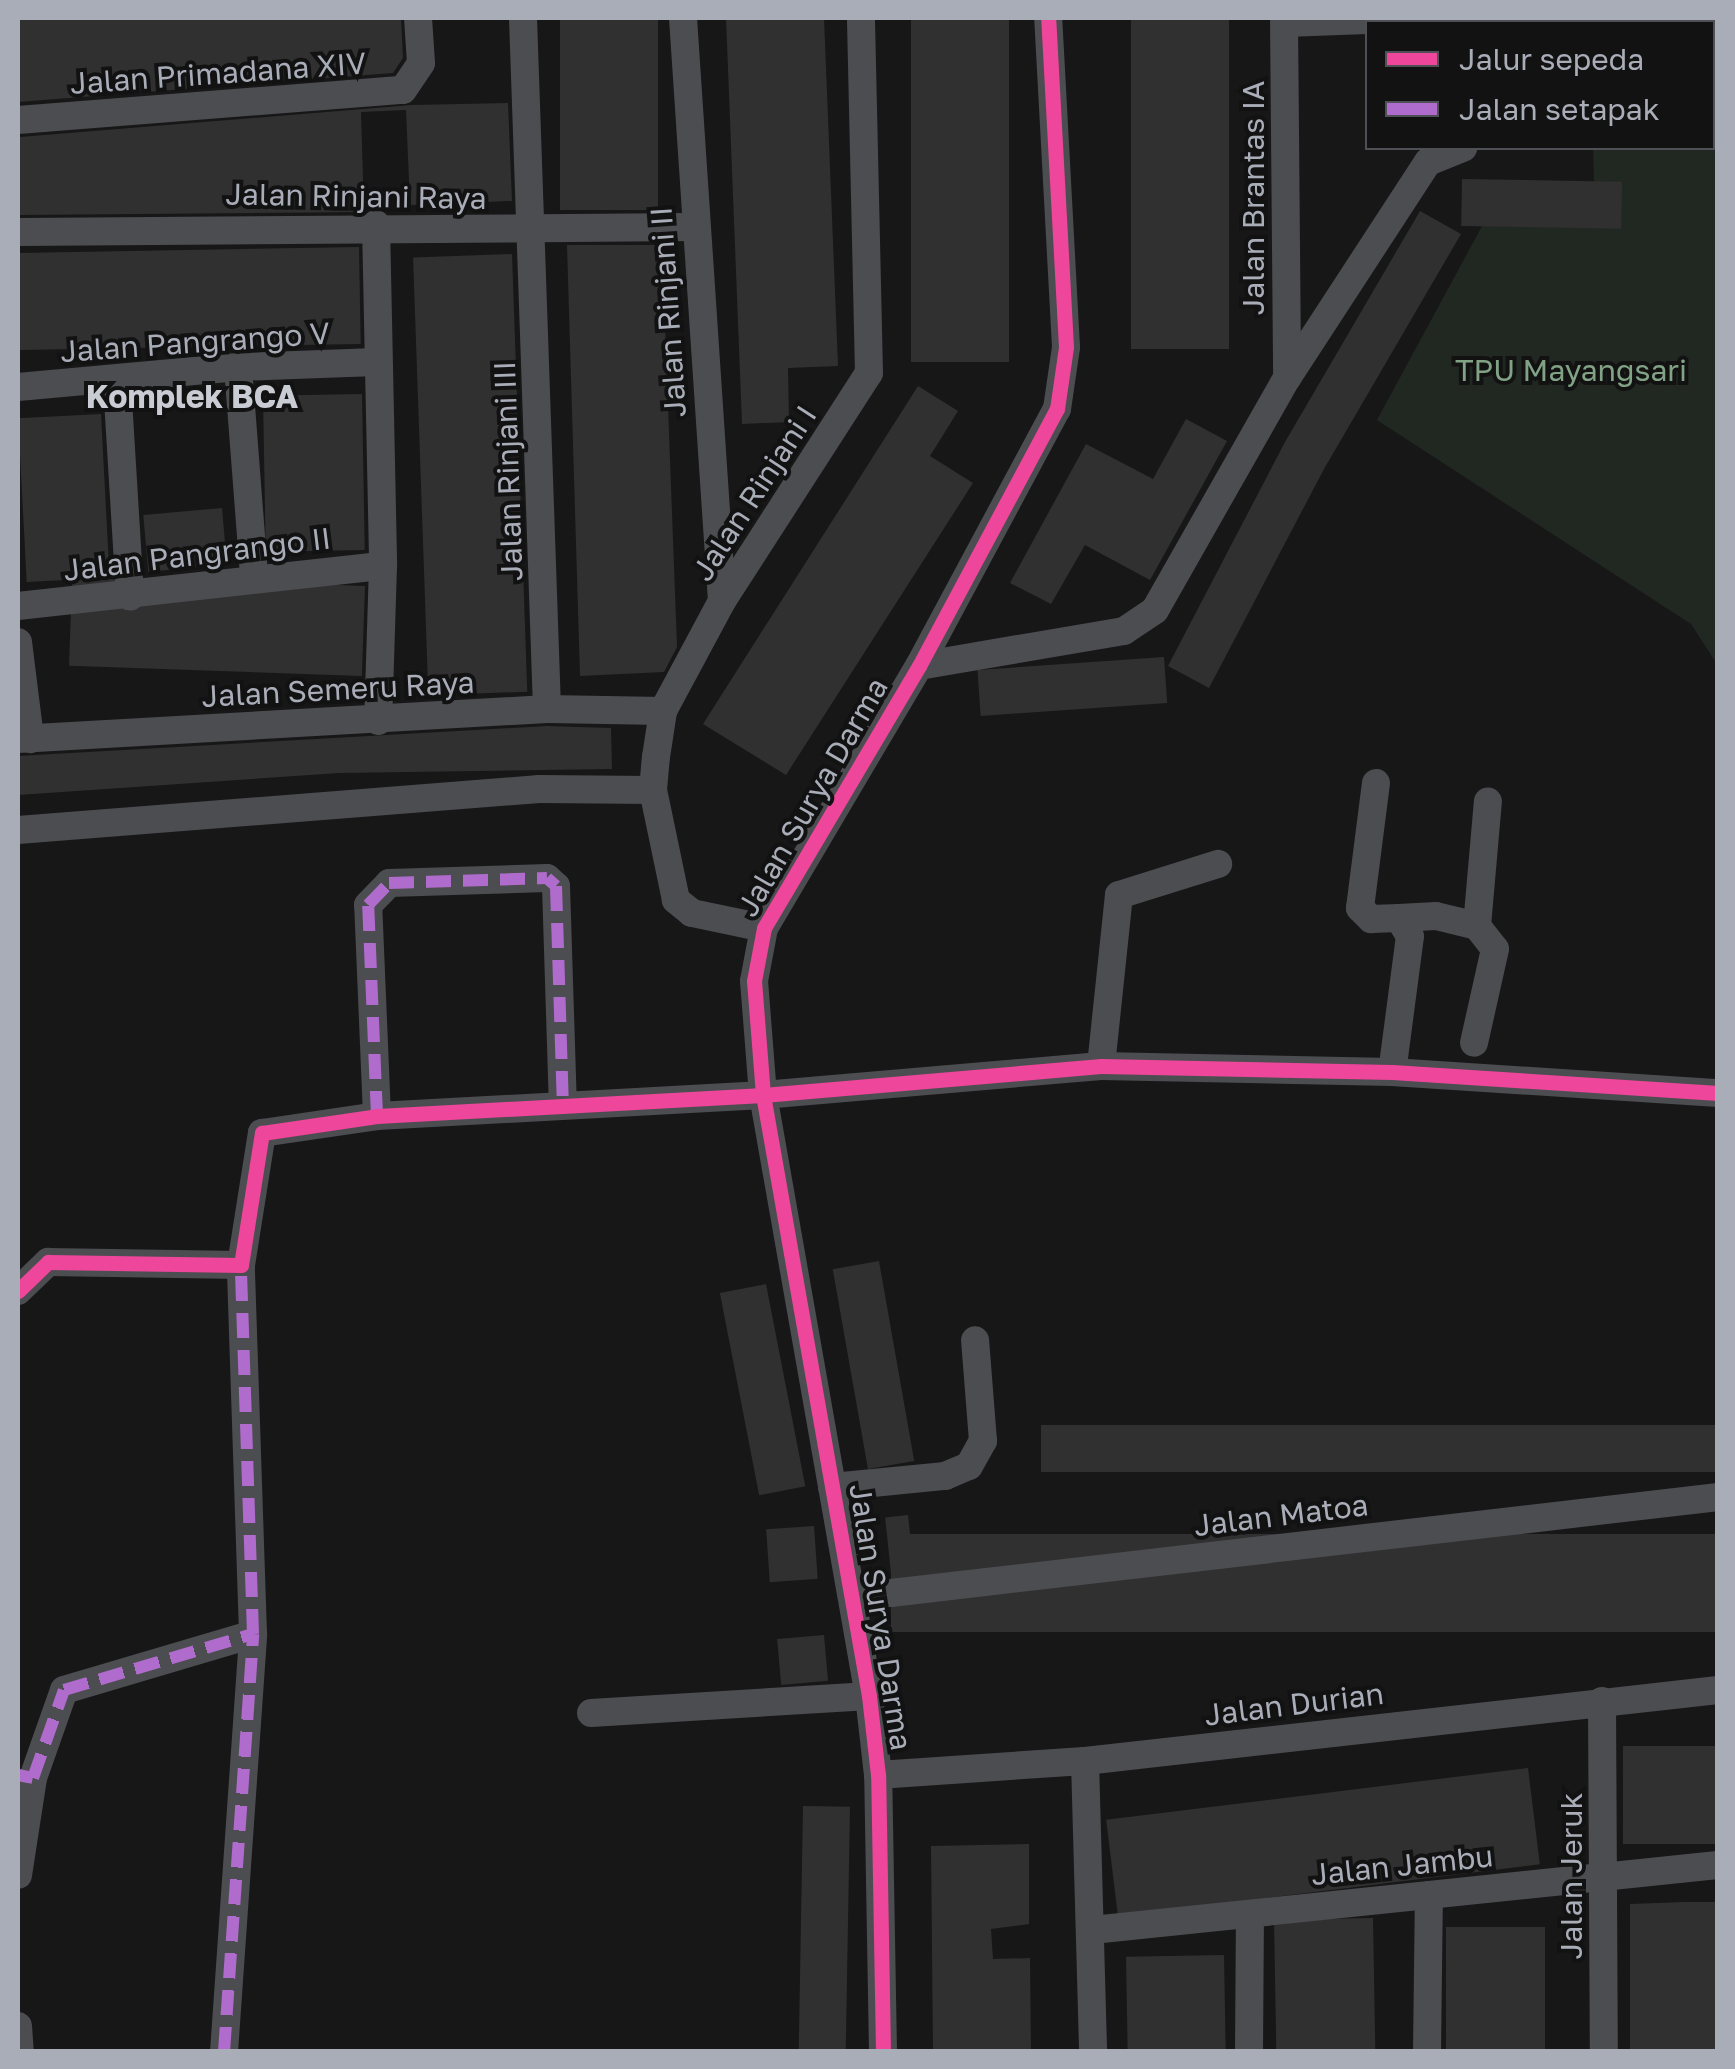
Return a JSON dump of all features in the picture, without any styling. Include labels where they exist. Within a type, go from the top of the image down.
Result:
[{"type":"street","name":"Jalan Primadana XIV","points":[[18,120],[403,90],[421,63],[418,18]]},
{"type":"street","name":"Jalan Rinjani III","points":[[523,18],[535,232],[547,709]]},
{"type":"street","name":"Jalan Rinjani II","points":[[683,18],[693,227],[722,601]]},
{"type":"street","name":"Jalan Rinjani I","points":[[764,928],[692,913],[676,900],[653,790],[663,711],[722,601],[869,373],[861,18]]},
{"type":"street","name":"Jalan Surya Darma","points":[[883,2052],[878,1775],[869,1696],[763,1095],[754,981],[764,928],[919,666],[1057,409],[1064,382],[1048,18]]},
{"type":"street","points":[[1284,20],[1422,18]]},
{"type":"street","name":"Jalan Brantas IA","points":[[1284,20],[1287,378]]},
{"type":"street","points":[[919,666],[1124,631],[1156,610],[1287,378],[1428,162],[1458,150]]},
{"type":"street","name":"Jalan Rinjani Raya","points":[[18,232],[376,224],[535,232],[693,227]]},
{"type":"street","points":[[376,224],[383,566],[378,721]]},
{"type":"street","name":"Jalan Pangrango V","points":[[18,387],[116,383],[238,367],[376,362]]},
{"type":"street","points":[[238,367],[254,577]]},
{"type":"street","points":[[116,383],[130,597]]},
{"type":"street","name":"Jalan Pangrango II","points":[[18,606],[130,597],[254,577],[383,566]]},
{"type":"street","points":[[18,642],[24,739]]},
{"type":"street","name":"Jalan Semeru Raya","points":[[24,739],[547,709],[663,711]]},
{"type":"street","points":[[1376,783],[1360,908],[1371,918],[1436,916],[1477,926],[1494,948],[1494,967],[1474,1043]]},
{"type":"street","points":[[18,830],[538,788],[653,790]]},
{"type":"street","points":[[1477,926],[1488,801]]},
{"type":"street","points":[[1101,1066],[1118,895],[1218,864]]},
{"type":"street","points":[[378,1116],[368,906],[389,883],[547,878],[556,886],[564,1104]]},
{"type":"street","points":[[1392,1072],[1410,936],[1399,918]]},
{"type":"street","points":[[224,2052],[253,1634],[240,1266],[262,1133],[378,1116],[763,1095],[1101,1066],[1392,1072],[1718,1093]]},
{"type":"street","points":[[18,1292],[48,1262],[240,1266]]},
{"type":"street","points":[[832,1487],[945,1476],[969,1466],[982,1441],[974,1340]]},
{"type":"street","name":"Jalan Matoa","points":[[851,1592],[891,1593],[1718,1497]]},
{"type":"street","points":[[18,1875],[25,1777],[64,1690],[253,1634]]},
{"type":"street","name":"Jalan Durian","points":[[878,1775],[1085,1761],[1718,1690]]},
{"type":"street","points":[[592,1713],[869,1696]]},
{"type":"street","name":"Jalan Jeruk","points":[[1602,1701],[1604,2052]]},
{"type":"street","points":[[1085,1761],[1093,2052]]},
{"type":"street","name":"Jalan Jambu","points":[[1092,1930],[1718,1865]]},
{"type":"street","points":[[1427,2052],[1429,1895]]},
{"type":"street","points":[[1250,1914],[1250,2052]]},
{"type":"street","points":[[18,2026],[20,2052]]},
{"type":"green space","name":"TPU Mayangsari","points":[[1589,18],[1717,18],[1717,664],[1691,624],[1377,420],[1487,217],[1595,218],[1593,150],[1715,150],[1715,20]]},
{"type":"building","points":[[18,18],[401,18],[403,58],[393,73],[18,102]]},
{"type":"building","points":[[560,18],[658,18],[658,210],[560,210]]},
{"type":"building","points":[[726,18],[824,18],[838,366],[788,368],[789,422],[742,424]]},
{"type":"building","points":[[911,18],[1009,18],[1009,362],[911,362]]},
{"type":"building","points":[[1131,18],[1229,18],[1229,349],[1131,349]]},
{"type":"building","points":[[508,103],[512,201],[410,205],[406,110],[361,112],[364,212],[18,215],[20,137],[412,105]]},
{"type":"building","points":[[1462,179],[1622,182],[1621,229],[1461,226]]},
{"type":"building","points":[[1420,211],[1461,234],[1324,469],[1209,688],[1168,666],[1285,442]]},
{"type":"building","points":[[567,245],[662,245],[677,647],[664,672],[580,676]]},
{"type":"building","points":[[359,247],[361,344],[20,350],[18,253]]},
{"type":"building","points":[[512,254],[527,692],[428,695],[413,257]]},
{"type":"building","points":[[918,386],[958,411],[930,456],[973,483],[786,775],[703,724]]},
{"type":"building","points":[[362,394],[365,550],[266,552],[263,396]]},
{"type":"building","points":[[101,414],[110,578],[27,582],[18,418]]},
{"type":"building","points":[[1186,419],[1227,441],[1150,580],[1085,545],[1051,604],[1010,583],[1086,444],[1153,479]]},
{"type":"building","points":[[222,508],[227,565],[148,572],[143,515]]},
{"type":"building","points":[[72,576],[365,586],[362,676],[69,666]]},
{"type":"building","points":[[1164,657],[1167,703],[981,716],[977,670]]},
{"type":"building","points":[[547,726],[611,728],[612,769],[339,773],[18,795],[18,756]]},
{"type":"building","points":[[879,1261],[914,1461],[868,1469],[833,1269]]},
{"type":"building","points":[[766,1284],[805,1486],[759,1495],[720,1293]]},
{"type":"building","points":[[1041,1425],[1718,1425],[1718,1472],[1041,1472]]},
{"type":"building","points":[[908,1515],[914,1573],[891,1575],[885,1517]]},
{"type":"building","points":[[814,1526],[818,1579],[770,1582],[766,1529]]},
{"type":"building","points":[[891,1534],[1718,1534],[1718,1632],[891,1632]]},
{"type":"building","points":[[824,1635],[828,1681],[781,1685],[777,1639]]},
{"type":"building","points":[[1623,1746],[1718,1746],[1718,1844],[1623,1844]]},
{"type":"building","points":[[1528,1768],[1540,1864],[1118,1916],[1106,1820]]},
{"type":"building","points":[[803,1806],[850,1807],[846,2052],[799,2052]]},
{"type":"building","points":[[1029,1844],[1029,1924],[991,1929],[993,1959],[1030,1958],[1031,2052],[933,2052],[931,1846]]},
{"type":"building","points":[[1718,1902],[1718,2052],[1630,2052],[1630,1904]]},
{"type":"building","points":[[1373,1918],[1375,2052],[1276,2052],[1274,1920]]},
{"type":"building","points":[[1446,1927],[1545,1927],[1545,2052],[1446,2052]]},
{"type":"building","points":[[1224,1955],[1226,2052],[1128,2052],[1126,1957]]},
{"type":"marked path","points":[[377,1116],[368,905],[389,883],[547,878],[556,886],[563,1104]]},
{"type":"marked path","points":[[224,2052],[253,1634],[241,1265]]},
{"type":"marked path","points":[[18,1775],[33,1778],[64,1690],[253,1634]]},
{"type":"cycle path","points":[[883,2052],[878,1775],[869,1696],[763,1095],[754,981],[764,928],[919,666],[1057,409],[1066,347],[1048,18]]},
{"type":"cycle path","points":[[18,1291],[48,1262],[241,1265],[262,1133],[377,1116],[763,1095],[1101,1066],[1392,1072],[1718,1093]]},
{"type":"district","name":"Komplek BCA","points":[[192,396]]}]
